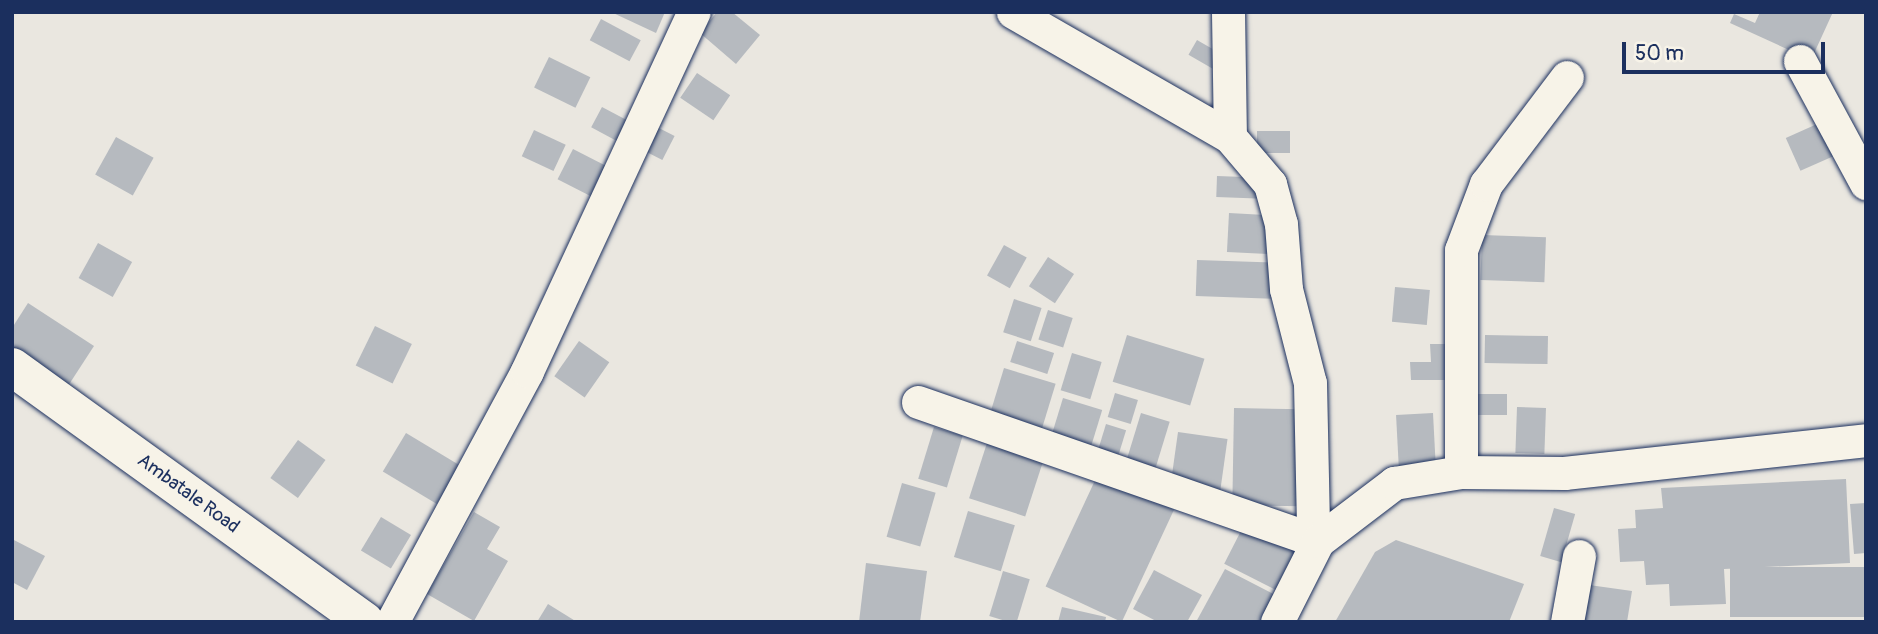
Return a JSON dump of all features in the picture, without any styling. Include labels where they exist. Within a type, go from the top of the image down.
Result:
[{"type":"main road","name":"Ambatale Road","points":[[12,367],[365,622]]},
{"type":"street","points":[[392,622],[527,371],[694,12]]},
{"type":"street","points":[[1013,12],[1230,136],[1260,166],[1277,203],[1286,289],[1310,383],[1313,524],[1318,541]]},
{"type":"street","points":[[1228,12],[1230,136]]},
{"type":"street","points":[[1800,61],[1866,183]]},
{"type":"street","points":[[1461,472],[1461,250],[1486,184],[1567,77]]},
{"type":"street","points":[[918,402],[1318,541]]},
{"type":"street","points":[[1277,622],[1318,541],[1394,483],[1461,472],[1564,472],[1866,440]]},
{"type":"street","points":[[1567,622],[1580,556]]},
{"type":"building","points":[[611,12],[665,12],[656,33]]},
{"type":"building","points":[[717,12],[732,12],[760,35],[736,64],[700,33]]},
{"type":"building","points":[[1760,12],[1833,12],[1811,60],[1730,23],[1734,14],[1755,23]]},
{"type":"building","points":[[601,19],[641,40],[629,61],[590,40]]},
{"type":"building","points":[[1197,40],[1225,56],[1216,71],[1188,55]]},
{"type":"building","points":[[549,57],[590,77],[575,108],[534,88]]},
{"type":"building","points":[[697,73],[730,95],[713,120],[680,98]]},
{"type":"building","points":[[602,107],[628,121],[618,141],[591,127]]},
{"type":"building","points":[[1826,120],[1841,153],[1800,171],[1786,138]]},
{"type":"building","points":[[655,126],[675,136],[662,160],[643,150]]},
{"type":"building","points":[[534,130],[566,145],[553,171],[522,156]]},
{"type":"building","points":[[1257,131],[1290,131],[1290,153],[1257,153]]},
{"type":"building","points":[[116,137],[154,158],[133,195],[95,175]]},
{"type":"building","points":[[573,149],[608,167],[592,197],[558,179]]},
{"type":"building","points":[[1217,176],[1264,178],[1263,199],[1216,197]]},
{"type":"building","points":[[1229,213],[1270,215],[1268,254],[1227,252]]},
{"type":"building","points":[[1482,235],[1546,237],[1544,282],[1480,280]]},
{"type":"building","points":[[98,243],[132,262],[113,297],[79,278]]},
{"type":"building","points":[[1004,245],[1027,258],[1010,288],[987,276]]},
{"type":"building","points":[[1048,257],[1074,274],[1055,303],[1029,286]]},
{"type":"building","points":[[1197,260],[1274,263],[1273,299],[1196,296]]},
{"type":"building","points":[[1395,287],[1430,290],[1427,325],[1392,322]]},
{"type":"building","points":[[1014,299],[1042,308],[1031,341],[1003,332]]},
{"type":"building","points":[[28,303],[94,346],[68,386],[12,349],[12,328]]},
{"type":"building","points":[[1048,310],[1073,318],[1063,348],[1038,339]]},
{"type":"building","points":[[375,326],[412,344],[393,384],[356,366]]},
{"type":"building","points":[[1127,335],[1204,359],[1190,406],[1113,382]]},
{"type":"building","points":[[1485,335],[1548,336],[1548,364],[1485,363]]},
{"type":"building","points":[[579,341],[609,362],[585,397],[554,376]]},
{"type":"building","points":[[1017,341],[1054,353],[1047,374],[1010,362]]},
{"type":"building","points":[[1430,344],[1448,344],[1449,380],[1411,380],[1410,362],[1431,362]]},
{"type":"building","points":[[1072,353],[1102,362],[1090,399],[1061,390]]},
{"type":"building","points":[[1004,368],[1056,384],[1042,429],[990,413]]},
{"type":"building","points":[[1115,393],[1138,400],[1131,424],[1108,417]]},
{"type":"building","points":[[1472,394],[1507,394],[1507,415],[1472,415]]},
{"type":"building","points":[[1063,398],[1102,410],[1090,451],[1050,439]]},
{"type":"building","points":[[1517,407],[1546,408],[1544,454],[1515,453]]},
{"type":"building","points":[[1234,408],[1304,409],[1302,506],[1232,505]]},
{"type":"building","points":[[1141,413],[1170,422],[1155,470],[1126,461]]},
{"type":"building","points":[[1433,413],[1436,467],[1399,469],[1396,415]]},
{"type":"building","points":[[1106,424],[1126,430],[1118,457],[1098,451]]},
{"type":"building","points":[[934,427],[963,436],[947,487],[918,479]]},
{"type":"building","points":[[1178,432],[1228,439],[1220,492],[1170,485]]},
{"type":"building","points":[[406,433],[460,465],[437,504],[383,472]]},
{"type":"building","points":[[298,440],[326,460],[298,498],[270,478]]},
{"type":"building","points":[[987,443],[1043,461],[1025,516],[969,498]]},
{"type":"building","points":[[1098,474],[1174,509],[1122,622],[1046,586]]},
{"type":"building","points":[[1846,479],[1850,563],[1724,569],[1726,604],[1670,606],[1669,584],[1646,585],[1644,561],[1620,562],[1618,529],[1636,528],[1635,510],[1663,508],[1661,488]]},
{"type":"building","points":[[902,483],[936,493],[920,546],[887,537]]},
{"type":"building","points":[[1866,503],[1866,553],[1854,554],[1850,504]]},
{"type":"building","points":[[1554,508],[1575,514],[1561,562],[1540,556]]},
{"type":"building","points":[[968,511],[1015,525],[1001,571],[954,557]]},
{"type":"building","points":[[474,512],[500,527],[487,549],[508,561],[474,621],[427,594]]},
{"type":"building","points":[[381,517],[411,535],[391,568],[361,550]]},
{"type":"building","points":[[1246,521],[1305,551],[1283,594],[1224,564]]},
{"type":"building","points":[[12,539],[45,556],[27,590],[12,582]]},
{"type":"building","points":[[1396,540],[1524,584],[1509,622],[1335,622],[1375,552]]},
{"type":"building","points":[[866,563],[927,571],[920,622],[859,622]]},
{"type":"building","points":[[1730,567],[1866,567],[1866,617],[1730,617]]},
{"type":"building","points":[[1225,569],[1279,597],[1265,622],[1196,622]]},
{"type":"building","points":[[1154,570],[1202,595],[1187,622],[1158,622],[1133,609]]},
{"type":"building","points":[[1003,571],[1030,579],[1017,622],[989,616]]},
{"type":"building","points":[[1575,583],[1632,591],[1627,622],[1570,622]]},
{"type":"building","points":[[548,604],[577,622],[537,622]]},
{"type":"building","points":[[1062,607],[1106,617],[1105,622],[1058,622]]}]
